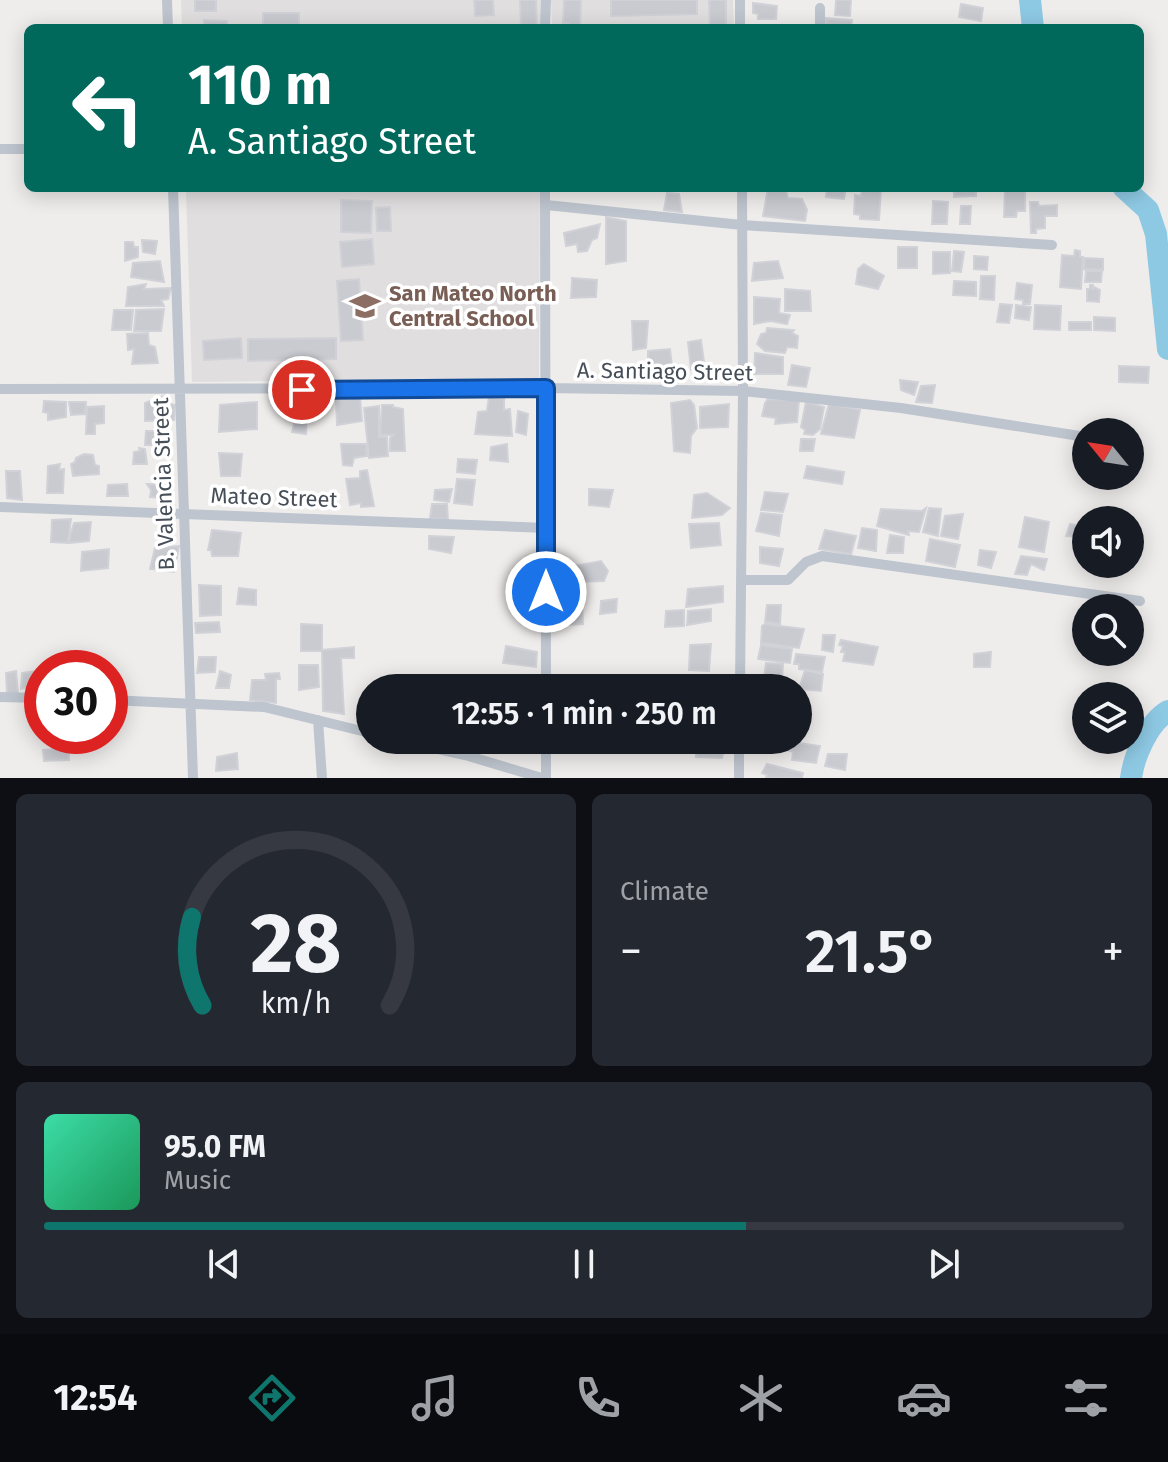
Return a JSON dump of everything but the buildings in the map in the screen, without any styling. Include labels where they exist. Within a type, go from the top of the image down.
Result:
[{"type":"street","points":[[167,0],[168,24]]},
{"type":"street","points":[[545,24],[546,0]]},
{"type":"street","points":[[740,0],[740,24]]},
{"type":"street","points":[[820,8],[820,24]]},
{"type":"street","points":[[0,149],[24,149]]},
{"type":"street","name":"B. Valencia Street","points":[[173,192],[193,778]]},
{"type":"street","points":[[545,192],[546,674]]},
{"type":"street","points":[[740,674],[742,192]]},
{"type":"street","points":[[546,205],[742,225],[1052,245]]},
{"type":"street","name":"A. Santiago Street","points":[[0,389],[546,388],[743,391],[915,410],[1072,435]]},
{"type":"street","name":"Mateo Street","points":[[0,507],[546,528]]},
{"type":"street","points":[[741,580],[788,580],[806,562],[822,556],[1091,594]]},
{"type":"street","points":[[0,697],[24,698]]},
{"type":"street","points":[[128,701],[264,707],[356,730]]},
{"type":"street","points":[[318,720],[322,778]]},
{"type":"street","points":[[461,754],[544,778],[545,754]]},
{"type":"street","points":[[739,754],[739,778]]},
{"type":"shaded area","points":[[181,0],[541,0],[541,24],[182,24]]},
{"type":"shaded area","points":[[551,0],[733,0],[734,24],[552,24]]},
{"type":"shaded area","name":"San Mateo North Central School","points":[[186,192],[540,192],[539,378],[192,382]]},
{"type":"waterway","points":[[1030,0],[1033,24]]},
{"type":"waterway","points":[[1128,192],[1148,210],[1156,234],[1168,349]]},
{"type":"waterway","points":[[1131,778],[1143,741],[1154,723],[1168,711]]},
{"type":"place","name":"San Mateo North Central School","points":[[365,306]]},
{"type":"route","points":[[302,390],[546,388],[546,592]]}]
